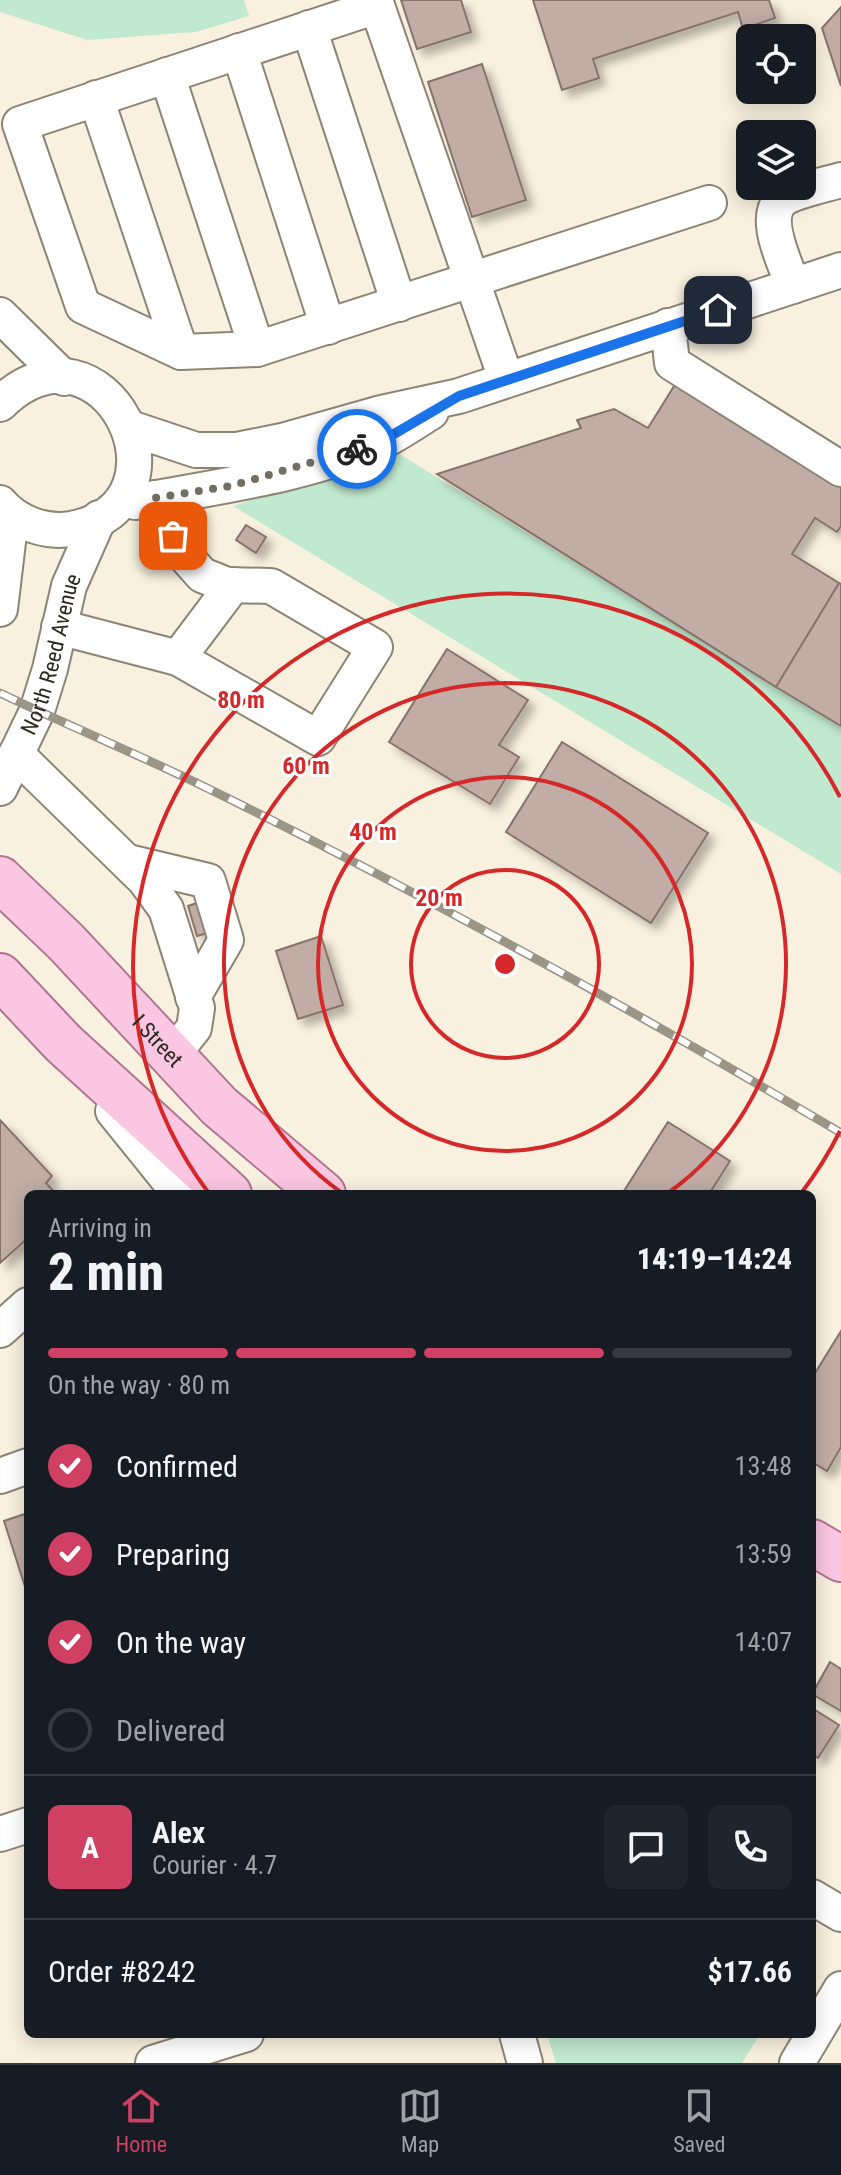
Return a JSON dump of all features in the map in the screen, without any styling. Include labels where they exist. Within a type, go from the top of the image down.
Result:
[{"type":"main road","name":"I Street","points":[[0,879],[66,942],[170,1058],[253,1138],[318,1190]]},
{"type":"main road","points":[[0,976],[63,1043],[225,1190]]},
{"type":"street","points":[[506,379],[479,298],[470,281],[376,3],[20,124],[83,306],[181,352],[257,349],[328,327],[470,281],[709,203]]},
{"type":"street","points":[[309,28],[399,304]]},
{"type":"street","points":[[239,51],[328,327]]},
{"type":"street","points":[[167,75],[257,349]]},
{"type":"street","points":[[96,98],[181,352]]},
{"type":"street","points":[[793,286],[773,224],[777,205],[785,198],[841,180]]},
{"type":"street","points":[[0,404],[28,384],[64,378],[99,389],[113,401],[130,428],[196,450],[237,450],[459,396],[841,270]]},
{"type":"street","points":[[0,315],[64,378]]},
{"type":"street","points":[[668,326],[672,363],[841,469]]},
{"type":"street","points":[[0,609],[6,510],[43,529],[62,530],[155,498],[231,486],[382,441],[459,396]]},
{"type":"street","name":"North Reed Avenue","points":[[0,788],[37,711],[69,586],[107,512],[132,475],[135,459],[130,428]]},
{"type":"street","points":[[59,627],[158,650],[178,658],[318,738],[375,647],[271,586],[214,582],[191,566],[155,498]]},
{"type":"street","points":[[178,658],[233,585]]},
{"type":"street","points":[[16,754],[127,862],[166,909],[197,1008],[194,1028],[170,1058]]},
{"type":"street","points":[[127,862],[157,871],[203,878],[212,887],[226,940],[193,997]]},
{"type":"street","points":[[63,1043],[171,1190]]},
{"type":"street","points":[[0,1330],[24,1309]]},
{"type":"street","points":[[0,1476],[24,1467]]},
{"type":"street","points":[[0,1834],[24,1826]]},
{"type":"street","points":[[816,1899],[841,1914]]},
{"type":"street","points":[[816,2031],[841,1989]]},
{"type":"street","points":[[153,2063],[233,2038]]},
{"type":"street","points":[[518,2038],[525,2063]]},
{"type":"street","points":[[797,2063],[812,2038]]},
{"type":"green space","points":[[0,0],[244,0],[249,16],[196,32],[87,40],[0,12]]},
{"type":"green space","points":[[398,453],[841,727],[841,874],[233,506]]},
{"type":"green space","points":[[548,2038],[758,2038],[742,2063],[556,2063]]},
{"type":"building","points":[[401,0],[461,0],[471,32],[417,49]]},
{"type":"building","points":[[533,0],[769,0],[775,18],[758,24],[742,24],[738,12],[593,59],[599,78],[562,90]]},
{"type":"building","points":[[841,7],[841,86],[822,28]]},
{"type":"building","points":[[482,64],[526,200],[472,217],[428,82]]},
{"type":"building","points":[[676,383],[841,487],[841,526],[837,532],[815,518],[792,554],[839,583],[776,687],[437,474],[581,428],[577,420],[614,409],[648,428]]},
{"type":"building","points":[[246,525],[266,537],[256,553],[236,540]]},
{"type":"building","points":[[841,584],[841,726],[776,687]]},
{"type":"building","points":[[447,649],[528,700],[499,745],[519,757],[490,804],[389,742]]},
{"type":"building","points":[[562,742],[708,833],[651,923],[506,832]]},
{"type":"building","points":[[209,899],[219,930],[197,936],[188,906]]},
{"type":"building","points":[[321,936],[343,1005],[298,1019],[276,951]]},
{"type":"building","points":[[0,1120],[52,1176],[46,1183],[52,1190],[24,1190],[24,1242],[0,1263]]},
{"type":"building","points":[[668,1122],[730,1161],[712,1190],[625,1190]]},
{"type":"building","points":[[841,1331],[841,1447],[827,1471],[816,1464],[816,1372]]},
{"type":"building","points":[[24,1514],[24,1584],[4,1521]]},
{"type":"building","points":[[830,1662],[841,1669],[841,1711],[816,1696],[816,1687]]},
{"type":"building","points":[[816,1711],[839,1725],[816,1757]]},
{"type":"railway","points":[[0,693],[183,776],[369,870],[607,998],[841,1133]]},
{"type":"way so far","points":[[173,536],[155,498],[231,486],[357,449]]},
{"type":"route","points":[[357,449],[382,441],[459,396],[718,310]]}]
